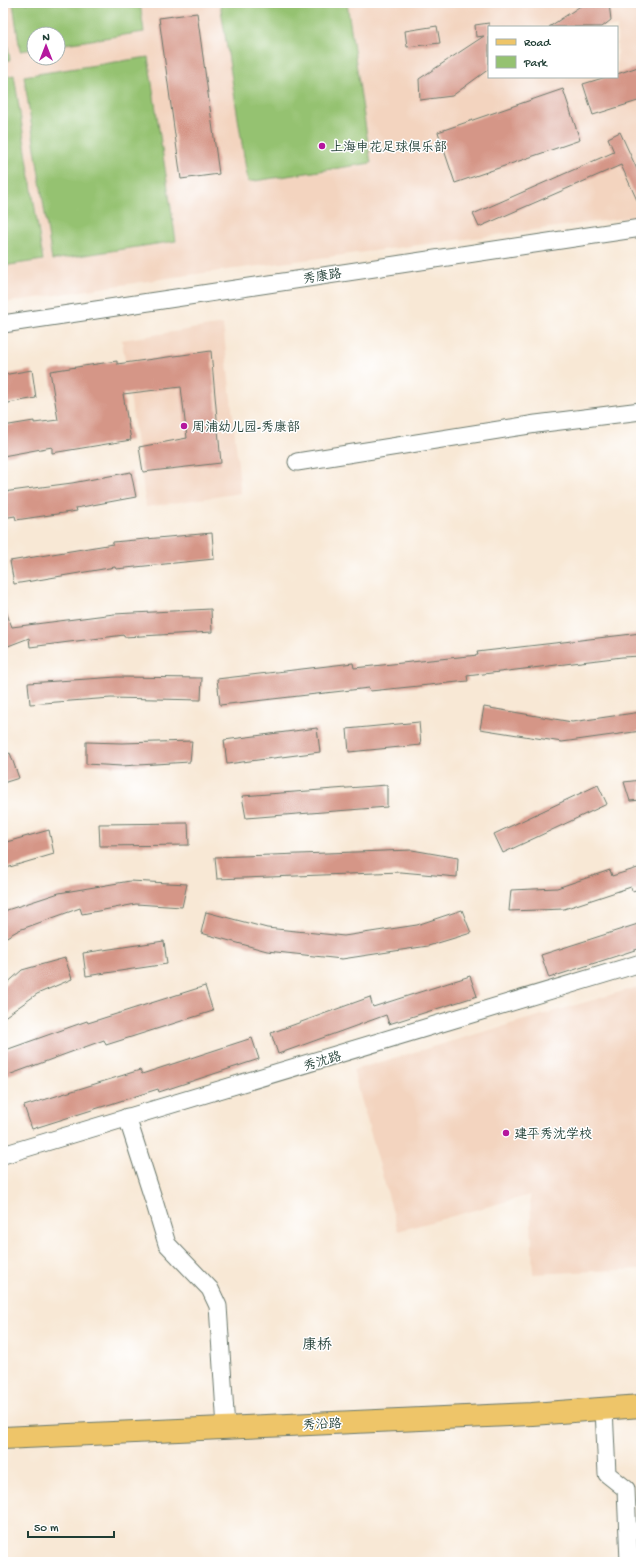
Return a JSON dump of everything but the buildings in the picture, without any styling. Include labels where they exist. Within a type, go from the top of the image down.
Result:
[{"type":"main road","name":"秀沿路","points":[[3,1438],[641,1406]]},
{"type":"street","name":"秀康路","points":[[3,324],[641,228]]},
{"type":"street","points":[[297,462],[536,424],[641,412]]},
{"type":"street","name":"秀沈路","points":[[3,1155],[641,964]]},
{"type":"street","points":[[127,1118],[167,1244],[210,1289],[218,1306],[226,1428]]},
{"type":"street","points":[[604,1409],[607,1474],[626,1489],[629,1562]]},
{"type":"shaded area","name":"上海申花足球俱乐部","points":[[3,3],[641,3],[641,216],[174,277],[3,303]]},
{"type":"shaded area","name":"周浦幼儿园-秀康部","points":[[223,324],[241,493],[146,507],[122,340]]},
{"type":"shaded area","name":"建平秀沈学校","points":[[641,986],[641,1269],[533,1274],[530,1195],[398,1231],[353,1070]]},
{"type":"green space","points":[[13,3],[140,3],[144,32],[66,44],[66,26],[26,26],[26,50],[20,51]]},
{"type":"green space","points":[[220,3],[347,3],[371,163],[248,182]]},
{"type":"green space","points":[[3,13],[10,60],[3,61]]},
{"type":"green space","points":[[148,57],[176,241],[52,260],[24,76]]},
{"type":"green space","points":[[14,75],[43,260],[3,266],[3,77]]},
{"type":"place","name":"上海申花足球俱乐部","points":[[322,146]]},
{"type":"place","name":"周浦幼儿园-秀康部","points":[[184,426]]},
{"type":"place","name":"建平秀沈学校","points":[[506,1133]]},
{"type":"district","name":"康桥","points":[[317,1344]]}]
